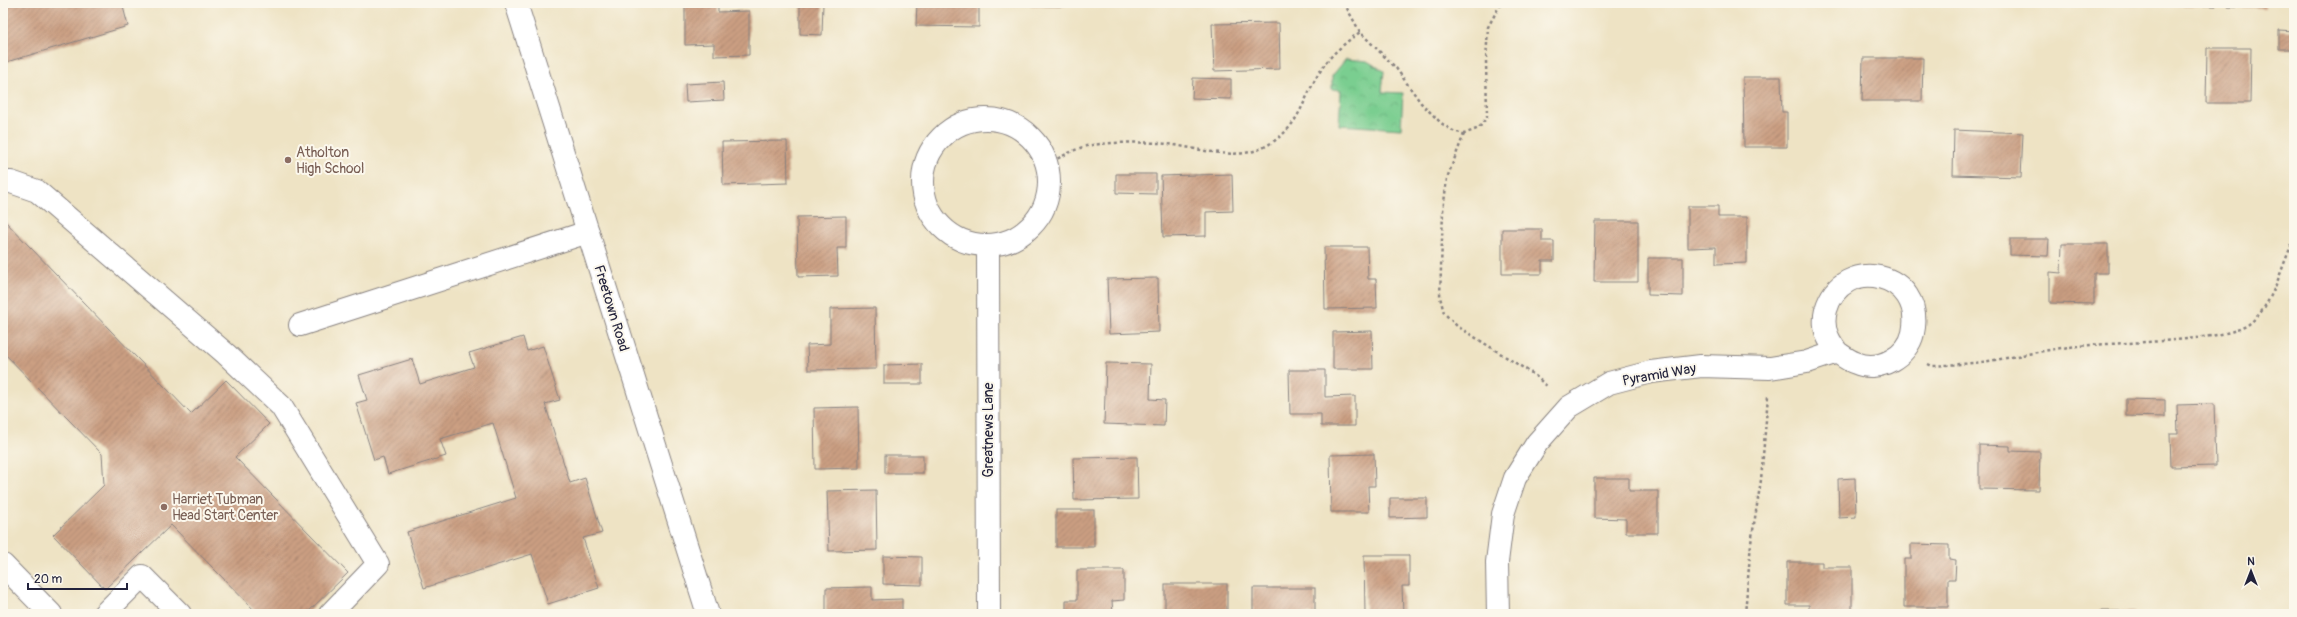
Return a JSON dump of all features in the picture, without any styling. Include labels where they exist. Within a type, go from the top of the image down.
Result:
[{"type":"street","name":"Freetown Road","points":[[516,3],[708,614]]},
{"type":"street","points":[[987,118],[1013,124],[1026,132],[1039,147],[1047,164],[1050,190],[1043,211],[1032,226],[1011,240],[988,245],[966,242],[948,232],[931,211],[923,184],[926,161],[935,144],[949,131],[964,123],[987,118]]},
{"type":"street","points":[[3,182],[11,182],[37,191],[226,354],[281,406],[378,564],[330,614]]},
{"type":"street","points":[[300,325],[588,232]]},
{"type":"street","name":"Greatnews Lane","points":[[988,245],[989,614]]},
{"type":"street","points":[[1860,276],[1881,276],[1896,283],[1905,291],[1912,303],[1916,320],[1911,341],[1902,354],[1890,362],[1875,366],[1856,364],[1837,352],[1827,336],[1824,325],[1828,302],[1836,291],[1846,282],[1860,276]]},
{"type":"street","name":"Pyramid Way","points":[[1498,614],[1497,562],[1503,514],[1515,478],[1537,443],[1569,407],[1609,382],[1651,372],[1701,366],[1770,368],[1807,362],[1837,352]]},
{"type":"street","points":[[3,565],[51,614]]},
{"type":"street","points":[[104,614],[142,576],[180,614]]},
{"type":"path","points":[[1344,3],[1360,32],[1396,68],[1421,103],[1441,123],[1453,131],[1464,134],[1479,128],[1487,117],[1486,60],[1488,27],[1501,3]]},
{"type":"path","points":[[1047,164],[1084,147],[1159,143],[1206,152],[1239,153],[1264,147],[1284,135],[1304,106],[1320,70],[1337,50],[1360,32]]},
{"type":"path","points":[[1464,134],[1446,178],[1440,297],[1444,312],[1457,326],[1533,374],[1569,407]]},
{"type":"path","points":[[1902,354],[1932,366],[1974,363],[2078,346],[2224,334],[2248,325],[2262,311],[2273,293],[2283,263],[2294,240]]},
{"type":"path","points":[[1745,614],[1751,543],[1761,480],[1770,368]]},
{"type":"green space","points":[[1346,59],[1367,61],[1384,71],[1382,92],[1403,93],[1401,129],[1339,125],[1341,90],[1332,89],[1332,76]]},
{"type":"building","points":[[3,3],[122,3],[128,26],[3,63]]},
{"type":"building","points":[[685,3],[718,3],[718,12],[749,11],[749,55],[714,56],[714,44],[685,45]]},
{"type":"building","points":[[800,3],[823,3],[822,35],[800,34]]},
{"type":"building","points":[[917,3],[979,3],[979,27],[916,26]]},
{"type":"building","points":[[1001,3],[1066,3],[1066,6],[1001,5]]},
{"type":"building","points":[[2161,3],[2216,3],[2216,6],[2161,5]]},
{"type":"building","points":[[2227,3],[2265,3],[2265,8],[2227,7]]},
{"type":"building","points":[[1279,23],[1280,69],[1214,71],[1212,24]]},
{"type":"building","points":[[2279,30],[2294,31],[2294,49],[2279,49]]},
{"type":"building","points":[[2207,48],[2251,48],[2250,103],[2206,103]]},
{"type":"building","points":[[1863,58],[1923,58],[1922,101],[1862,101]]},
{"type":"building","points":[[1743,77],[1781,77],[1782,112],[1787,112],[1787,147],[1744,147]]},
{"type":"building","points":[[1193,78],[1231,79],[1231,99],[1192,98]]},
{"type":"building","points":[[723,82],[724,100],[686,102],[685,84]]},
{"type":"building","points":[[1954,130],[2023,133],[2021,177],[1953,175]]},
{"type":"building","points":[[787,141],[788,183],[723,185],[722,142]]},
{"type":"building","points":[[1116,174],[1156,174],[1156,194],[1116,193]]},
{"type":"building","points":[[1232,174],[1233,211],[1206,212],[1206,236],[1163,237],[1161,176]]},
{"type":"building","points":[[1688,206],[1718,206],[1718,217],[1747,217],[1747,263],[1716,264],[1716,247],[1688,248]]},
{"type":"building","points":[[846,216],[846,248],[837,248],[838,276],[798,277],[797,217]]},
{"type":"building","points":[[3,219],[191,414],[226,380],[269,424],[235,457],[348,573],[306,614],[258,614],[171,525],[105,589],[53,535],[104,485],[102,454],[3,352]]},
{"type":"building","points":[[1595,221],[1638,221],[1638,282],[1594,282]]},
{"type":"building","points":[[1502,229],[1542,229],[1542,241],[1554,241],[1554,261],[1542,261],[1542,274],[1502,274]]},
{"type":"building","points":[[2010,239],[2049,239],[2048,256],[2010,255]]},
{"type":"building","points":[[2062,244],[2108,244],[2108,273],[2094,273],[2094,304],[2050,303],[2050,272],[2061,273]]},
{"type":"building","points":[[1324,247],[1367,247],[1368,279],[1376,279],[1377,308],[1325,309]]},
{"type":"building","points":[[1648,258],[1683,258],[1683,296],[1648,295]]},
{"type":"building","points":[[1158,278],[1159,332],[1109,334],[1107,279]]},
{"type":"building","points":[[875,308],[876,369],[808,370],[807,345],[830,344],[830,309]]},
{"type":"building","points":[[1372,331],[1373,369],[1333,369],[1333,332]]},
{"type":"building","points":[[523,337],[527,351],[543,346],[560,400],[545,404],[570,483],[585,478],[602,533],[583,538],[599,588],[548,604],[532,554],[424,588],[407,532],[516,498],[493,423],[440,439],[446,456],[388,474],[383,457],[374,460],[356,403],[367,400],[359,375],[412,359],[420,384],[474,367],[469,353]]},
{"type":"building","points":[[1106,363],[1151,364],[1150,399],[1165,400],[1164,426],[1104,424]]},
{"type":"building","points":[[922,364],[922,384],[884,384],[884,365]]},
{"type":"building","points":[[1289,370],[1325,370],[1325,397],[1355,396],[1355,426],[1321,426],[1321,414],[1290,414]]},
{"type":"building","points":[[2126,399],[2165,400],[2165,417],[2126,416]]},
{"type":"building","points":[[2214,404],[2216,466],[2171,467],[2170,434],[2178,434],[2177,405]]},
{"type":"building","points":[[858,407],[859,468],[815,469],[814,408]]},
{"type":"building","points":[[1979,445],[2010,446],[2010,451],[2040,452],[2039,490],[1979,489]]},
{"type":"building","points":[[1374,454],[1375,486],[1368,486],[1369,512],[1331,512],[1330,455]]},
{"type":"building","points":[[885,455],[923,455],[923,473],[885,473]]},
{"type":"building","points":[[1137,457],[1138,499],[1074,500],[1073,458]]},
{"type":"building","points":[[1594,478],[1629,478],[1629,491],[1658,491],[1658,533],[1626,533],[1626,519],[1594,518]]},
{"type":"building","points":[[1855,478],[1856,517],[1839,518],[1838,479]]},
{"type":"building","points":[[876,490],[877,550],[829,551],[827,491]]},
{"type":"building","points":[[1390,498],[1427,498],[1427,517],[1390,518]]},
{"type":"building","points":[[1056,510],[1094,510],[1094,547],[1056,547]]},
{"type":"building","points":[[1911,544],[1949,545],[1949,559],[1956,560],[1955,579],[1948,579],[1948,607],[1904,607],[1904,559],[1911,559]]},
{"type":"building","points":[[1364,555],[1409,555],[1409,586],[1402,586],[1403,614],[1365,614]]},
{"type":"building","points":[[883,556],[922,557],[922,585],[883,584]]},
{"type":"building","points":[[1787,562],[1822,562],[1822,567],[1852,567],[1852,614],[1809,614],[1809,605],[1787,605]]},
{"type":"building","points":[[1077,570],[1124,570],[1124,600],[1112,601],[1113,614],[1066,614],[1066,600],[1077,600]]},
{"type":"building","points":[[1165,584],[1227,584],[1227,614],[1165,614]]},
{"type":"building","points":[[872,587],[872,600],[902,599],[902,614],[841,614],[841,611],[826,612],[826,588]]},
{"type":"building","points":[[1253,588],[1315,588],[1315,614],[1253,614]]},
{"type":"building","points":[[2100,611],[2135,611],[2135,614],[2100,614]]},
{"type":"place","name":"Atholton High School","points":[[288,160]]},
{"type":"place","name":"Harriet Tubman Head Start Center","points":[[164,507]]}]
